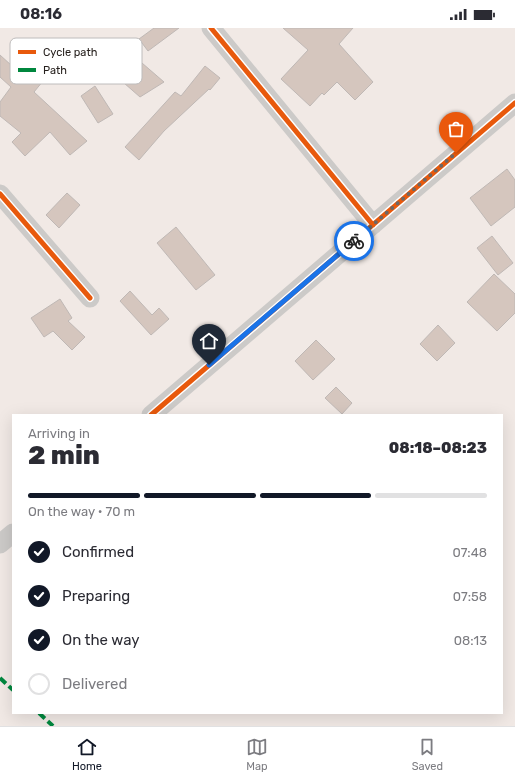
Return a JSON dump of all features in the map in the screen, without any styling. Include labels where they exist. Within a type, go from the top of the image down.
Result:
[{"type":"street","points":[[211,28],[373,225]]},
{"type":"street","points":[[152,414],[515,103]]},
{"type":"street","points":[[0,194],[90,298]]},
{"type":"street","points":[[0,544],[12,534]]},
{"type":"building","points":[[154,28],[179,28],[148,51],[142,43],[142,38],[140,38]]},
{"type":"building","points":[[283,28],[353,28],[339,44],[373,82],[355,100],[337,82],[324,95],[322,93],[310,106],[281,79],[308,50]]},
{"type":"building","points":[[0,55],[10,64],[10,84],[41,84],[34,92],[87,141],[70,155],[50,132],[25,156],[12,142],[21,133],[0,116],[0,102],[11,87],[0,77]]},
{"type":"building","points":[[142,63],[164,82],[140,97],[125,84],[142,84]]},
{"type":"building","points":[[205,66],[220,78],[210,90],[209,89],[164,131],[139,160],[125,147],[175,92],[181,96]]},
{"type":"building","points":[[95,86],[113,114],[98,123],[81,96]]},
{"type":"building","points":[[507,169],[515,180],[515,207],[491,226],[470,198]]},
{"type":"building","points":[[67,193],[80,205],[59,228],[46,215]]},
{"type":"building","points":[[176,227],[215,275],[196,290],[157,243]]},
{"type":"building","points":[[492,236],[513,263],[498,275],[477,248]]},
{"type":"building","points":[[494,274],[515,294],[515,313],[497,331],[467,302]]},
{"type":"building","points":[[130,291],[152,315],[159,308],[169,319],[151,335],[120,301]]},
{"type":"building","points":[[60,299],[72,318],[68,321],[85,337],[72,350],[53,331],[44,337],[31,318]]},
{"type":"building","points":[[438,325],[455,343],[437,361],[420,344]]},
{"type":"building","points":[[316,340],[335,359],[313,380],[295,361]]},
{"type":"building","points":[[336,387],[352,403],[342,414],[325,398]]},
{"type":"marked path","points":[[0,678],[12,689]]},
{"type":"marked path","points":[[40,714],[53,726]]},
{"type":"cycle path","points":[[211,28],[373,225]]},
{"type":"cycle path","points":[[152,414],[515,103]]},
{"type":"cycle path","points":[[0,194],[90,298]]},
{"type":"way so far","points":[[354,241],[456,153]]},
{"type":"route","points":[[209,365],[354,241]]}]
